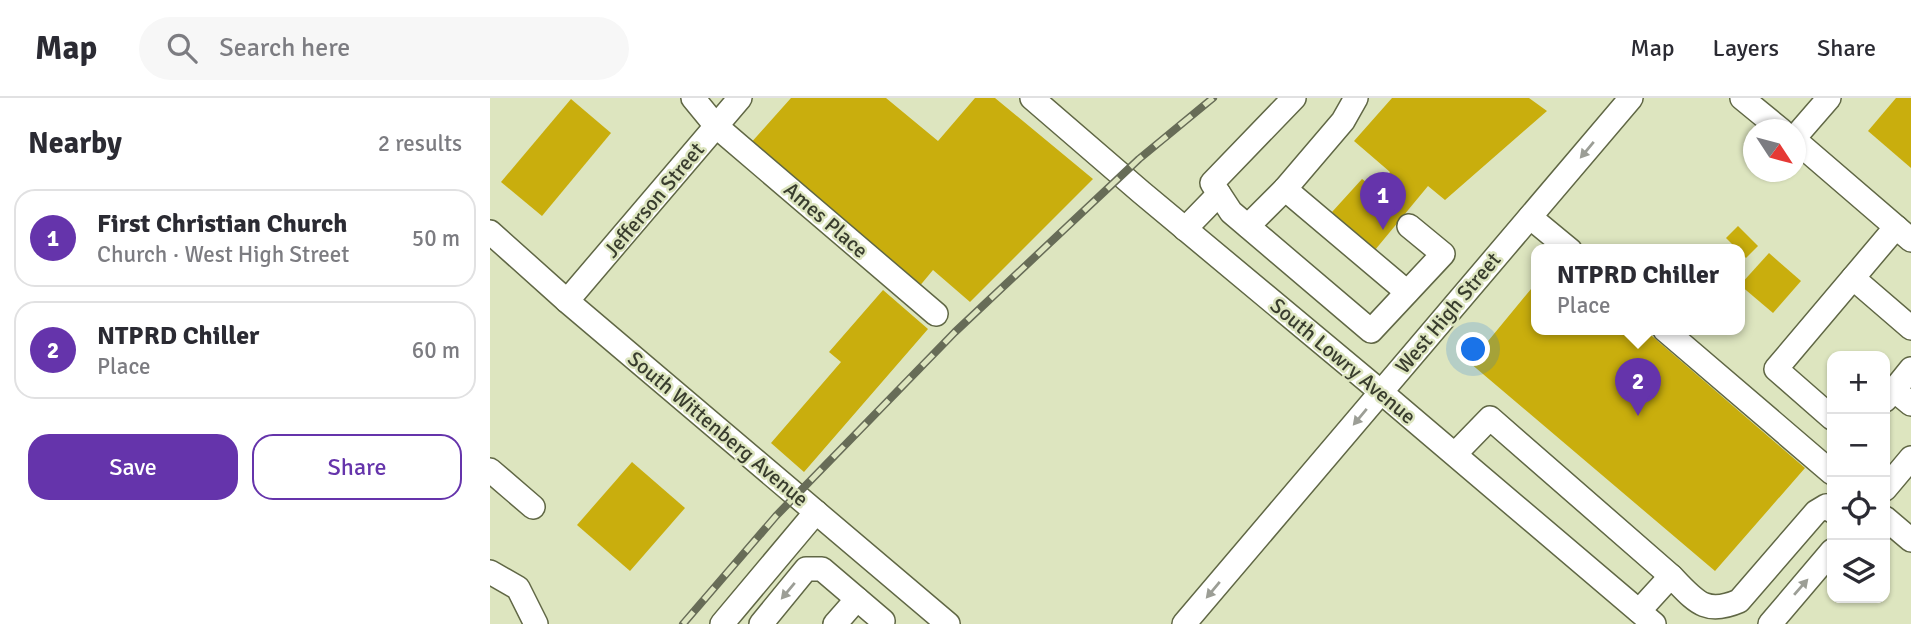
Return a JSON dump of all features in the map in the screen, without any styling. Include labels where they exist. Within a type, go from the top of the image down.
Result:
[{"type":"street","name":"Ames Place","points":[[693,98],[716,126],[936,314]]},
{"type":"street","name":"Jefferson Street","points":[[568,301],[740,98]]},
{"type":"street","name":"South Lowry Avenue","points":[[1032,98],[1647,617]]},
{"type":"street","points":[[1294,98],[1212,183],[1231,212],[1371,331],[1443,254],[1409,226]]},
{"type":"street","points":[[1248,226],[1285,189],[1343,121],[1356,98]]},
{"type":"street","points":[[1742,98],[1768,119]]},
{"type":"street","points":[[1806,127],[1829,98]]},
{"type":"street","name":"West High Street","points":[[1184,624],[1530,217],[1624,101]]},
{"type":"street","points":[[1806,148],[1903,234],[1853,278],[1776,369],[1827,414]]},
{"type":"street","points":[[1285,189],[1407,292]]},
{"type":"street","points":[[1185,229],[1219,194]]},
{"type":"street","points":[[1530,217],[1563,244]]},
{"type":"street","name":"South Wittenberg Avenue","points":[[493,241],[568,301],[947,624]]},
{"type":"street","points":[[1853,278],[1911,328]]},
{"type":"street","points":[[1671,335],[1827,469]]},
{"type":"street","points":[[1896,398],[1911,369]]},
{"type":"street","points":[[1455,454],[1490,418],[1707,608],[1724,607],[1739,601],[1816,512],[1827,507]]},
{"type":"street","points":[[1890,483],[1911,458]]},
{"type":"street","points":[[490,470],[534,507]]},
{"type":"street","points":[[723,624],[816,512]]},
{"type":"street","points":[[1890,521],[1911,540]]},
{"type":"street","points":[[1770,624],[1827,557]]},
{"type":"street","points":[[761,624],[806,569],[821,569],[882,622],[909,590]]},
{"type":"street","points":[[490,572],[518,588],[536,624]]},
{"type":"street","points":[[1647,617],[1671,576]]},
{"type":"street","points":[[835,624],[857,599]]},
{"type":"building","points":[[791,98],[886,98],[938,141],[975,98],[995,98],[1093,179],[970,302],[933,270],[918,288],[749,145]]},
{"type":"building","points":[[1392,98],[1529,98],[1547,111],[1445,200],[1428,186],[1375,250],[1332,212],[1362,179],[1376,189],[1390,172],[1354,141]]},
{"type":"building","points":[[1896,98],[1911,98],[1911,168],[1868,131]]},
{"type":"building","points":[[571,99],[611,133],[542,216],[501,182]]},
{"type":"building","points":[[1738,226],[1758,246],[1746,258],[1745,244],[1732,244],[1726,238]]},
{"type":"building","points":[[1769,253],[1801,281],[1773,313],[1745,289],[1745,279]]},
{"type":"building","points":[[1531,289],[1531,335],[1651,335],[1805,468],[1715,571],[1470,363]]},
{"type":"building","points":[[883,290],[928,329],[804,472],[771,443],[841,362],[829,352]]},
{"type":"building","points":[[632,462],[685,508],[630,571],[577,525]]},
{"type":"railway","points":[[683,624],[776,516],[955,332],[1139,159],[1213,98]]},
{"type":"place","name":"First Christian Church","points":[[1383,230]]},
{"type":"place","name":"NTPRD Chiller","points":[[1638,416]]}]
